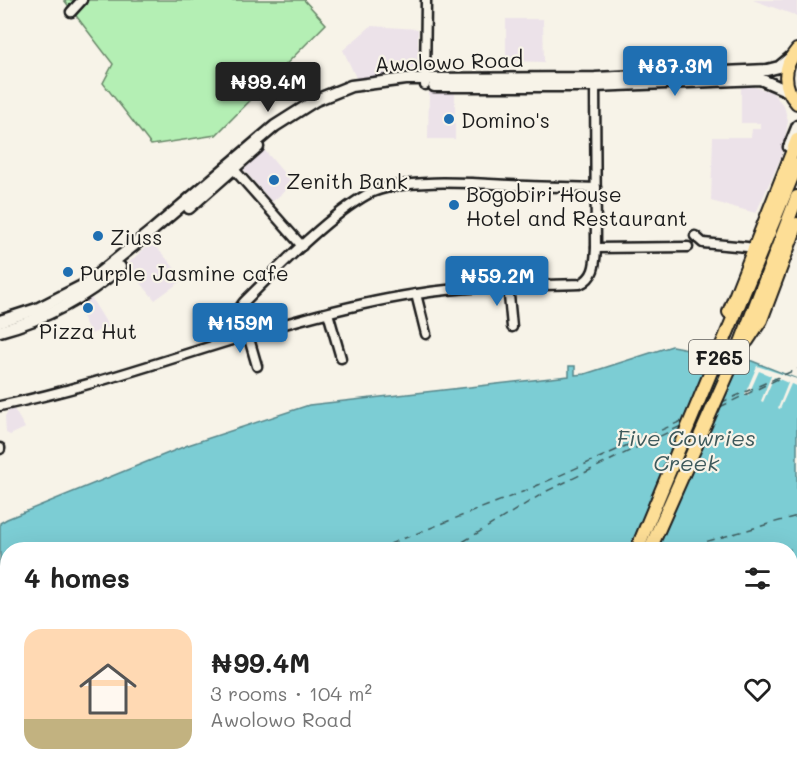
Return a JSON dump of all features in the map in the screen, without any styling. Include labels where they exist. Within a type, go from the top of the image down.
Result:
[{"type":"main road","name":"Awolowo Road","points":[[595,82],[767,70],[779,67],[794,54]]},
{"type":"main road","points":[[794,54],[786,68],[794,100]]},
{"type":"main road","name":"Awolowo Road","points":[[0,331],[59,310],[105,281],[275,126],[332,93],[369,82],[760,79],[794,100]]},
{"type":"main road","points":[[716,364],[731,307],[797,140]]},
{"type":"main road","name":"F265","points":[[640,542],[797,165]]},
{"type":"main road","name":"Awolowo Road","points":[[0,321],[53,302],[103,273],[232,166]]},
{"type":"main road","name":"F265","points":[[653,542],[729,370],[797,197]]},
{"type":"main road","points":[[729,370],[761,320],[797,224]]},
{"type":"street","points":[[71,12],[82,0]]},
{"type":"street","points":[[425,82],[426,0]]},
{"type":"street","points":[[0,406],[103,379],[328,313],[416,294],[508,285],[580,284],[590,278],[594,271],[596,248],[595,82]]},
{"type":"street","points":[[776,176],[797,125]]},
{"type":"street","points":[[232,166],[302,246]]},
{"type":"street","points":[[257,366],[245,336],[240,309],[302,246],[355,202],[369,194],[391,186],[501,184],[596,188]]},
{"type":"street","points":[[695,236],[703,243],[747,247]]},
{"type":"street","points":[[596,248],[688,247]]},
{"type":"street","points":[[508,285],[512,327]]},
{"type":"street","points":[[416,294],[426,334]]},
{"type":"street","points":[[328,313],[341,358]]},
{"type":"shaded area","points":[[753,0],[797,0],[797,16]]},
{"type":"shaded area","points":[[506,19],[543,19],[544,62],[506,61]]},
{"type":"shaded area","points":[[371,26],[418,29],[418,74],[357,80],[343,50]]},
{"type":"shaded area","points":[[741,83],[772,92],[784,106],[788,121],[782,155],[756,213],[711,201],[713,137],[751,137],[752,129],[760,129],[760,123],[741,123]]},
{"type":"shaded area","points":[[429,92],[455,92],[455,139],[428,139]]},
{"type":"shaded area","points":[[262,147],[293,184],[272,202],[244,170],[244,163]]},
{"type":"shaded area","points":[[152,242],[184,279],[155,300],[126,265]]},
{"type":"shaded area","points":[[88,293],[109,327],[91,334],[74,301]]},
{"type":"shaded area","points":[[14,409],[25,428],[10,435],[6,433],[5,416],[9,410]]},
{"type":"green space","points":[[64,0],[304,0],[326,24],[216,135],[151,145],[103,83],[113,64]]},
{"type":"water","name":"Five Cowries Creek","points":[[672,346],[752,361],[797,379],[797,542],[0,542],[0,523],[7,519],[188,445],[309,405],[569,376],[569,366],[575,366],[575,375],[585,374]]},
{"type":"pier","points":[[757,366],[797,379],[797,386],[791,384],[780,409],[778,408],[788,383],[774,377],[763,402],[761,401],[771,376],[759,371],[748,396],[745,394]]},
{"type":"ferry route","points":[[720,403],[797,369]]},
{"type":"ferry route","points":[[720,407],[778,379]]},
{"type":"ferry route","points":[[395,542],[525,491],[686,419]]},
{"type":"ferry route","points":[[463,542],[547,491],[683,425]]},
{"type":"ferry route","points":[[705,542],[797,516]]},
{"type":"place","name":"Domino's","points":[[449,119]]},
{"type":"place","name":"Zenith Bank","points":[[274,180]]},
{"type":"place","name":"Bogobiri House Hotel and Restaurant","points":[[454,205]]},
{"type":"place","name":"Ziuss","points":[[98,236]]},
{"type":"place","name":"Purple Jasmine cafe","points":[[68,272]]},
{"type":"place","name":"Pizza Hut","points":[[88,308]]}]
